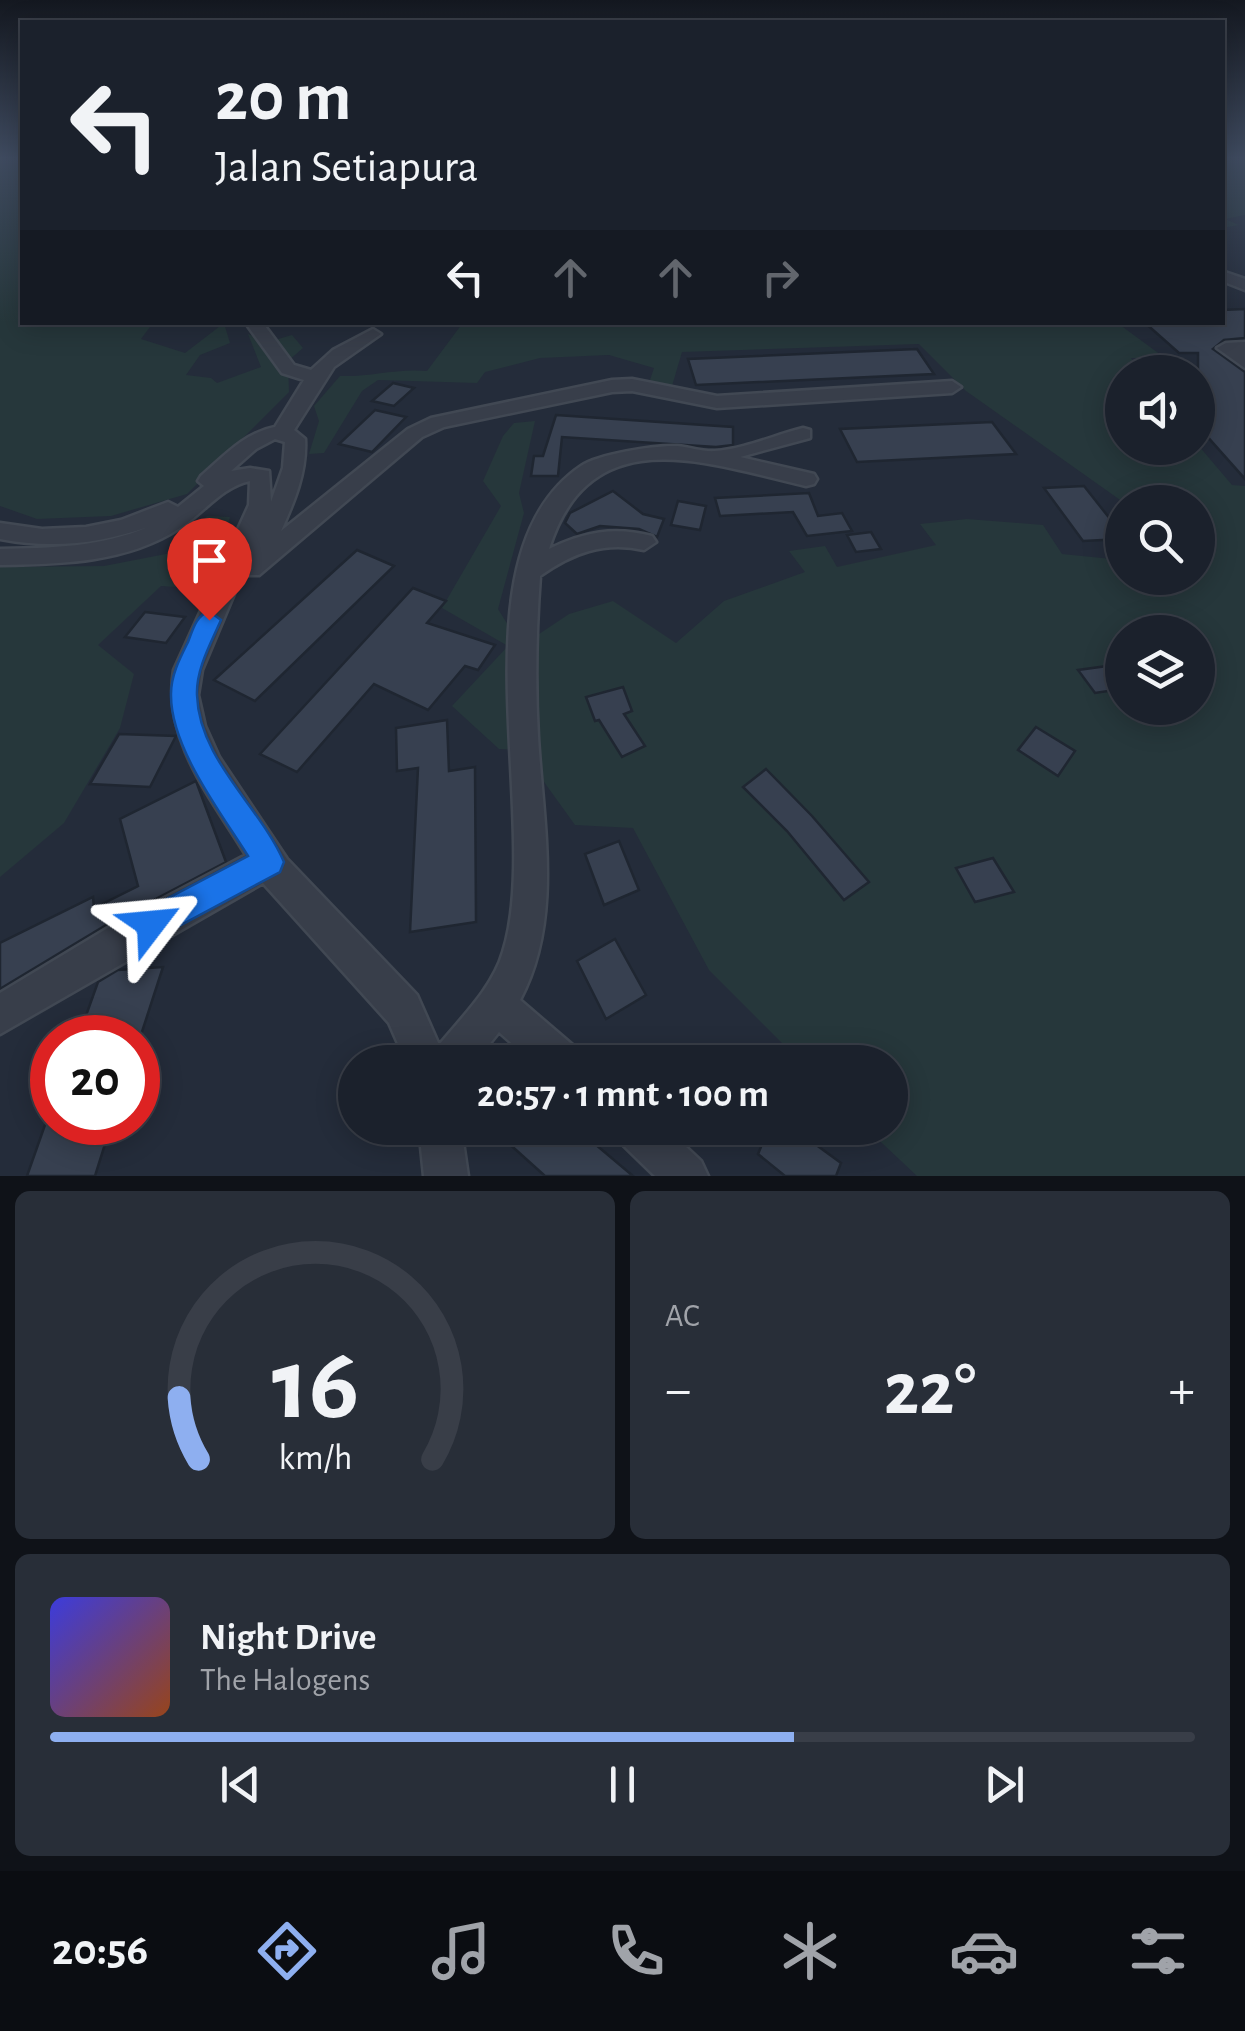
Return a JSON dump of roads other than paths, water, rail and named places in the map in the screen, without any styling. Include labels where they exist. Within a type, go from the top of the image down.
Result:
[{"type":"street","points":[[256,325],[288,370],[314,377]]},
{"type":"street","points":[[282,433],[326,360],[372,334]]},
{"type":"street","points":[[1245,347],[1226,348],[1245,363]]},
{"type":"street","points":[[220,595],[415,433],[438,422],[612,386],[632,385],[717,402],[952,387]]},
{"type":"street","points":[[0,530],[23,537],[64,538],[147,518],[188,497],[261,438],[282,433],[295,439],[294,466],[274,522],[250,569]]},
{"type":"street","points":[[705,458],[803,434]]},
{"type":"street","points":[[465,1045],[498,1006],[522,948],[531,885],[521,718],[528,571],[535,539],[558,494],[580,474],[631,455],[683,453],[806,479]]},
{"type":"street","points":[[0,557],[82,554],[114,548],[174,522],[241,475],[257,474],[263,482],[260,505],[188,670],[184,695],[190,726],[208,766],[269,862],[403,1009],[419,1045]]},
{"type":"street","points":[[528,571],[596,538],[617,534],[644,542]]},
{"type":"street","points":[[0,1015],[122,941],[269,862]]},
{"type":"street","points":[[498,1006],[543,1045]]},
{"type":"street","points":[[442,1145],[446,1176]]},
{"type":"street","points":[[654,1145],[686,1176]]}]
